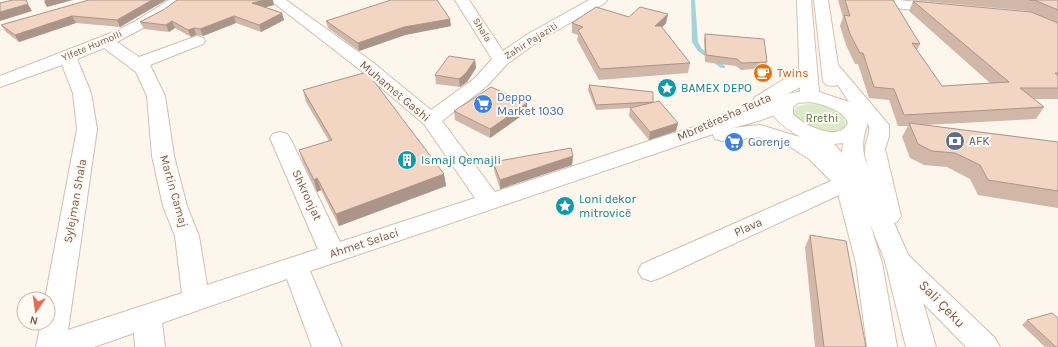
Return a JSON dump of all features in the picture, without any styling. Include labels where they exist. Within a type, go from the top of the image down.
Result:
[{"type":"street","name":"Ylfete Humolli","points":[[0,82],[104,40],[163,12],[179,0]]},
{"type":"street","name":"Muhamet Gashi","points":[[277,0],[365,65],[431,120],[490,202]]},
{"type":"street","name":"Shala","points":[[462,0],[501,60]]},
{"type":"street","name":"Zahir Pajaziti","points":[[431,120],[481,82],[501,60],[534,37],[600,0]]},
{"type":"street","points":[[804,0],[810,96],[834,102],[848,110],[856,119],[857,126],[854,131],[852,155],[898,261]]},
{"type":"street","points":[[821,0],[831,67],[834,102]]},
{"type":"street","points":[[859,0],[952,10]]},
{"type":"street","name":"Martin Camaj","points":[[104,40],[144,69],[156,96],[163,156],[175,206],[187,236],[196,299]]},
{"type":"street","points":[[137,64],[197,41]]},
{"type":"street","name":"Sylejman Shala","points":[[51,347],[87,129],[82,93],[67,56]]},
{"type":"street","points":[[831,67],[845,82],[854,96],[872,115],[879,125],[879,136],[875,149],[898,261],[921,347]]},
{"type":"street","name":"Mbretëresha Teuta","points":[[671,140],[769,98],[794,82],[809,76]]},
{"type":"street","name":"Ahmet Selaci","points":[[57,347],[671,140],[764,112],[787,101],[810,96]]},
{"type":"street","points":[[787,101],[783,105],[783,115],[799,129]]},
{"type":"street","name":"Ahmet Selaci","points":[[671,140],[763,123],[799,129],[817,136],[834,137],[848,135],[854,131]]},
{"type":"street","name":"Mbretëresha Teuta","points":[[799,129],[818,140],[841,166],[869,263],[882,347]]},
{"type":"street","name":"Mbretëresha Teuta","points":[[671,140],[760,131],[796,142],[816,154],[846,183]]},
{"type":"street","name":"Shkronjat","points":[[280,138],[334,253]]},
{"type":"street","name":"Plava","points":[[651,271],[846,183]]},
{"type":"street","name":"Sali Çeku","points":[[898,261],[985,347]]},
{"type":"street","points":[[295,266],[327,347]]},
{"type":"street","points":[[147,317],[150,347]]},
{"type":"green space","name":"Rrethi","points":[[808,104],[826,106],[838,111],[845,120],[845,126],[833,132],[826,132],[812,128],[794,116],[796,107]]},
{"type":"building","points":[[13,0],[26,0],[28,4],[0,12],[0,3]]},
{"type":"building","points":[[89,0],[152,0],[117,20],[72,16],[15,35],[1,25]]},
{"type":"building","points":[[177,0],[265,0],[252,3],[282,13],[259,25],[234,16],[200,29],[194,28],[188,30],[172,21],[166,25],[140,22],[163,10]]},
{"type":"building","points":[[391,0],[437,0],[450,19],[404,27],[358,43],[326,21]]},
{"type":"building","points":[[845,0],[893,0],[920,44],[912,43],[942,86],[1009,82],[913,1],[1031,12],[1058,23],[1058,73],[1055,73],[1058,76],[1058,88],[1020,88],[1044,107],[904,115],[894,89],[874,87],[863,53],[860,53],[850,34],[844,15],[850,16]]},
{"type":"building","points":[[1034,0],[1058,0],[1058,10]]},
{"type":"building","points":[[596,7],[629,17],[640,7],[668,14],[655,26],[661,26],[690,63],[600,69],[578,30],[583,27],[572,23]]},
{"type":"building","points":[[705,34],[764,39],[767,62],[742,63],[737,59],[706,55]]},
{"type":"building","points":[[449,56],[475,60],[466,73],[459,79],[435,75]]},
{"type":"building","points":[[367,72],[444,174],[336,214],[317,178],[314,180],[299,150],[332,140],[303,90]]},
{"type":"building","points":[[589,85],[653,92],[653,102],[596,105]]},
{"type":"building","points":[[491,87],[527,103],[490,129],[454,111]]},
{"type":"building","points":[[659,101],[678,123],[650,132],[630,108]]},
{"type":"building","points":[[909,123],[1058,142],[1058,191],[988,180],[980,165],[955,153],[932,151],[918,144]]},
{"type":"building","points":[[571,148],[573,156],[500,180],[493,162]]},
{"type":"building","points":[[810,235],[846,241],[866,347],[824,347]]},
{"type":"building","points":[[1052,313],[1058,318],[1058,347],[1056,347],[1027,320]]},
{"type":"waterway","points":[[693,0],[695,42],[700,50],[723,67]]},
{"type":"place","name":"Twins","points":[[763,73]]},
{"type":"place","name":"BAMEX DEPO","points":[[667,88]]},
{"type":"place","name":"Deppo Market 1030","points":[[483,104]]},
{"type":"place","name":"AFK","points":[[955,141]]},
{"type":"place","name":"Gorenje","points":[[734,142]]},
{"type":"place","name":"Ismajl Qemajli","points":[[407,160]]},
{"type":"place","name":"Loni dekor mitrovicë","points":[[565,206]]}]
